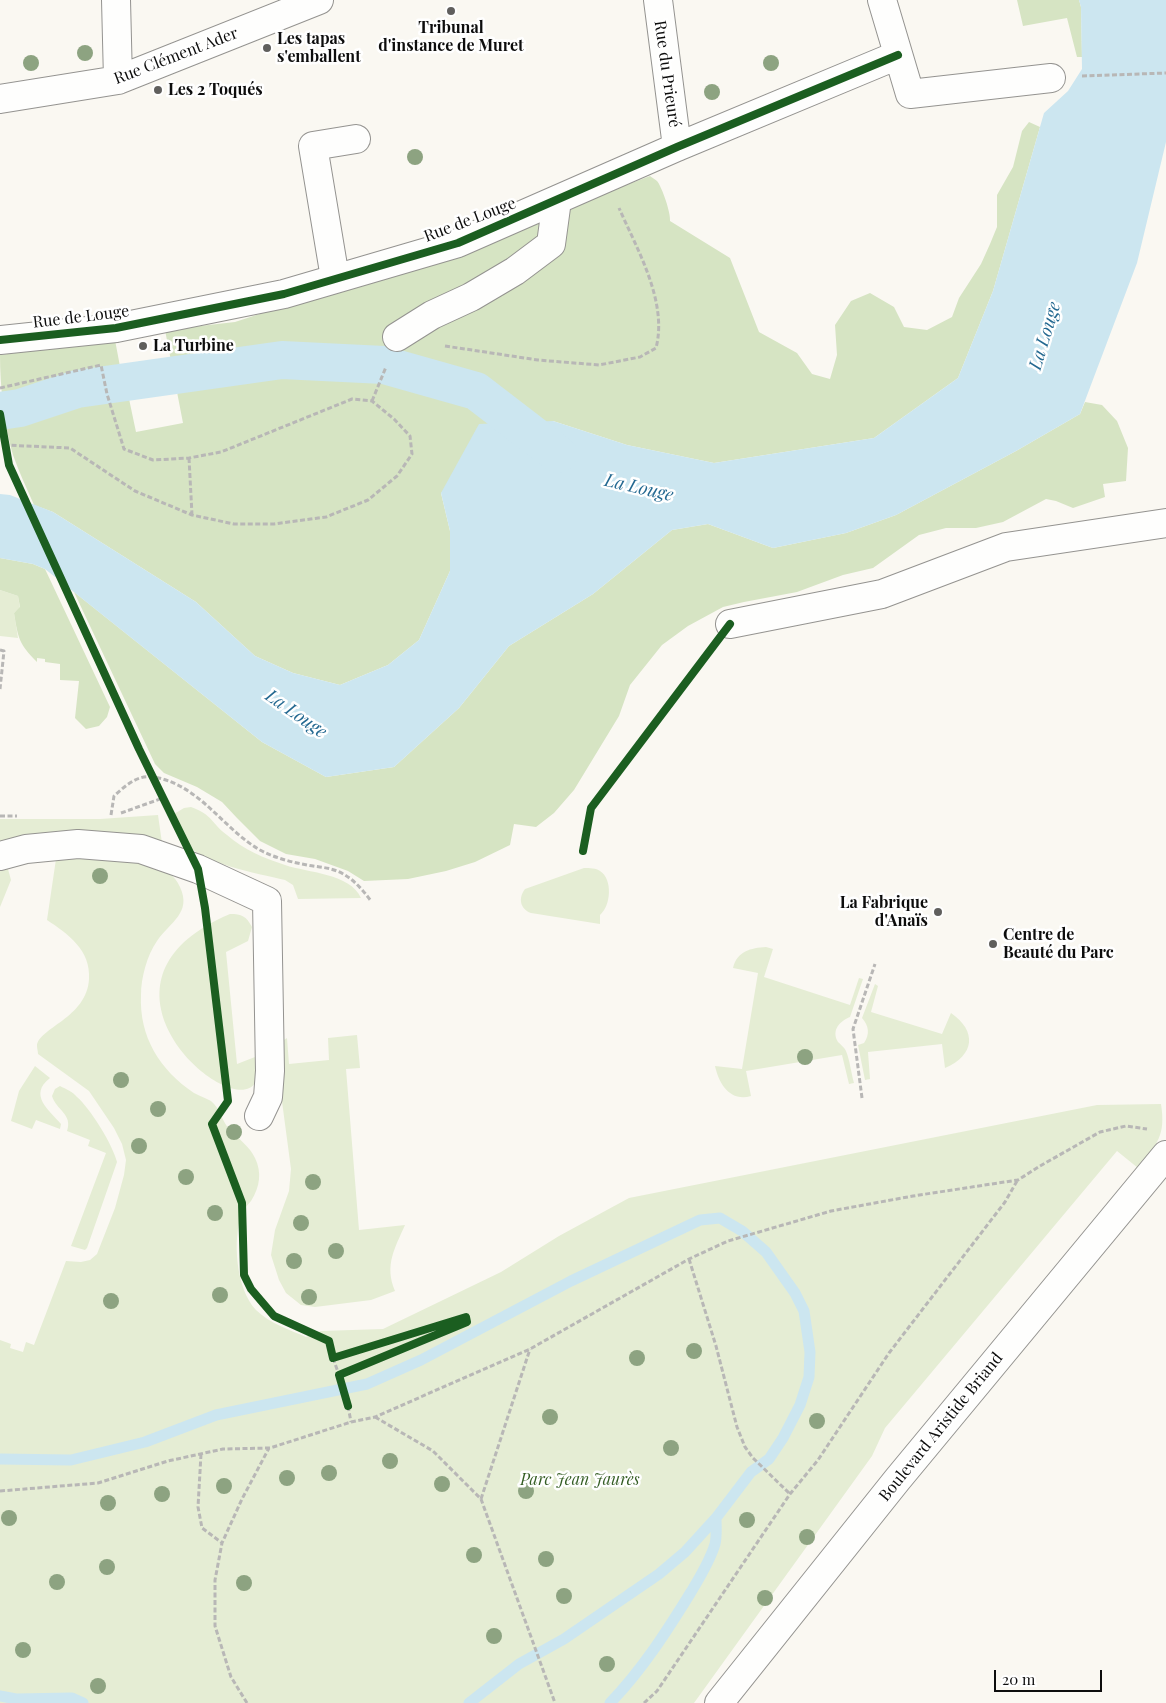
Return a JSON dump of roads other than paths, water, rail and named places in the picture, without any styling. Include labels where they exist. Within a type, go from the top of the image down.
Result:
[{"type":"street","points":[[116,0],[118,80]]},
{"type":"street","name":"Rue Clément Ader","points":[[0,99],[118,80],[318,0]]},
{"type":"street","name":"Rue du Prieuré","points":[[658,0],[677,147]]},
{"type":"street","points":[[882,0],[910,94],[1051,78]]},
{"type":"street","name":"Rue de Louge","points":[[0,340],[116,328],[284,294],[458,243],[677,147],[898,55]]},
{"type":"street","points":[[336,278],[313,146],[356,139]]},
{"type":"street","points":[[397,337],[515,271],[551,244],[557,200]]},
{"type":"street","points":[[730,624],[882,594],[1006,547],[1166,523]]},
{"type":"street","points":[[0,856],[26,849],[78,844],[140,849],[198,869],[267,901],[270,1071],[268,1097],[259,1116]]},
{"type":"street","name":"Boulevard Aristide Briand","points":[[719,1703],[897,1480],[1166,1155]]},
{"type":"water","name":"La Louge","points":[[1079,0],[1166,0],[1166,142],[1137,263],[1080,414],[1016,451],[896,515],[846,533],[773,548],[708,524],[672,530],[593,594],[509,646],[459,708],[394,767],[326,777],[262,742],[45,569],[33,564],[0,558],[0,494],[10,495],[53,512],[196,602],[255,656],[293,673],[340,685],[388,665],[419,640],[450,571],[450,531],[441,493],[479,424],[553,421],[627,445],[714,463],[874,438],[958,378],[993,291],[1044,113],[1068,91],[1082,69],[1081,7]]},
{"type":"waterway","points":[[0,411],[20,408],[77,389],[282,360],[384,365],[476,391],[558,454]]},
{"type":"waterway","points":[[0,1459],[71,1460],[145,1442],[216,1415],[367,1384],[421,1360],[571,1281],[700,1220],[720,1218],[742,1231],[766,1252],[795,1293],[804,1311],[810,1352],[809,1377],[800,1405],[783,1438],[769,1459],[751,1472],[716,1518],[685,1552],[659,1574],[564,1639],[519,1664],[469,1703]]},
{"type":"waterway","points":[[610,1703],[654,1650],[701,1575],[715,1544],[716,1518]]},
{"type":"waterway","points":[[0,1696],[16,1699],[72,1698],[83,1703]]},
{"type":"place","name":"Tribunal d'instance de Muret","points":[[451,11]]},
{"type":"place","name":"Les tapas s'emballent","points":[[267,48]]},
{"type":"place","name":"Les 2 Toqués","points":[[158,90]]},
{"type":"place","name":"La Turbine","points":[[143,346]]},
{"type":"place","name":"La Fabrique d'Anaïs","points":[[938,912]]},
{"type":"place","name":"Centre de Beauté du Parc","points":[[993,944]]},
{"type":"park label","name":"Parc Jean Jaurès","points":[[580,1480]]}]
